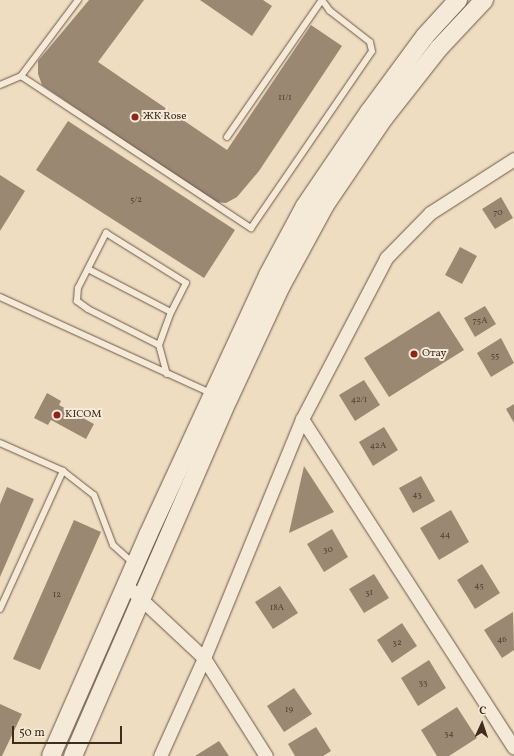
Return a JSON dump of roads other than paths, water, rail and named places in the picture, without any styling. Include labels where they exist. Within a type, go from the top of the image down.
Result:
[{"type":"main road","points":[[73,756],[141,600],[157,539],[221,397],[268,275],[305,206],[425,36],[458,0]]},
{"type":"main road","points":[[221,397],[325,205],[384,118],[438,48],[484,0]]},
{"type":"main road","points":[[51,756],[135,565],[157,539]]},
{"type":"street","points":[[160,756],[204,658],[302,419],[386,258],[430,213],[514,159]]},
{"type":"street","points":[[302,419],[514,748]]},
{"type":"street","points":[[126,585],[204,658],[266,756]]},
{"type":"lane","points":[[0,85],[21,76],[78,0]]},
{"type":"lane","points":[[21,76],[251,228],[371,54],[370,42],[330,11],[322,0],[227,137]]},
{"type":"lane","points":[[159,345],[88,310],[77,301],[78,288],[106,233],[186,283],[171,312],[159,345],[167,374]]},
{"type":"lane","points":[[88,269],[171,312]]},
{"type":"lane","points":[[0,297],[167,374],[221,397]]},
{"type":"lane","points":[[0,443],[63,472],[94,495],[113,545],[124,558],[135,565]]},
{"type":"lane","points":[[0,609],[63,472]]},
{"type":"place","name":"ЖК Rose","points":[[135,117]]},
{"type":"place","name":"Отау","points":[[414,354]]},
{"type":"place","name":"KICOM","points":[[57,415]]}]
